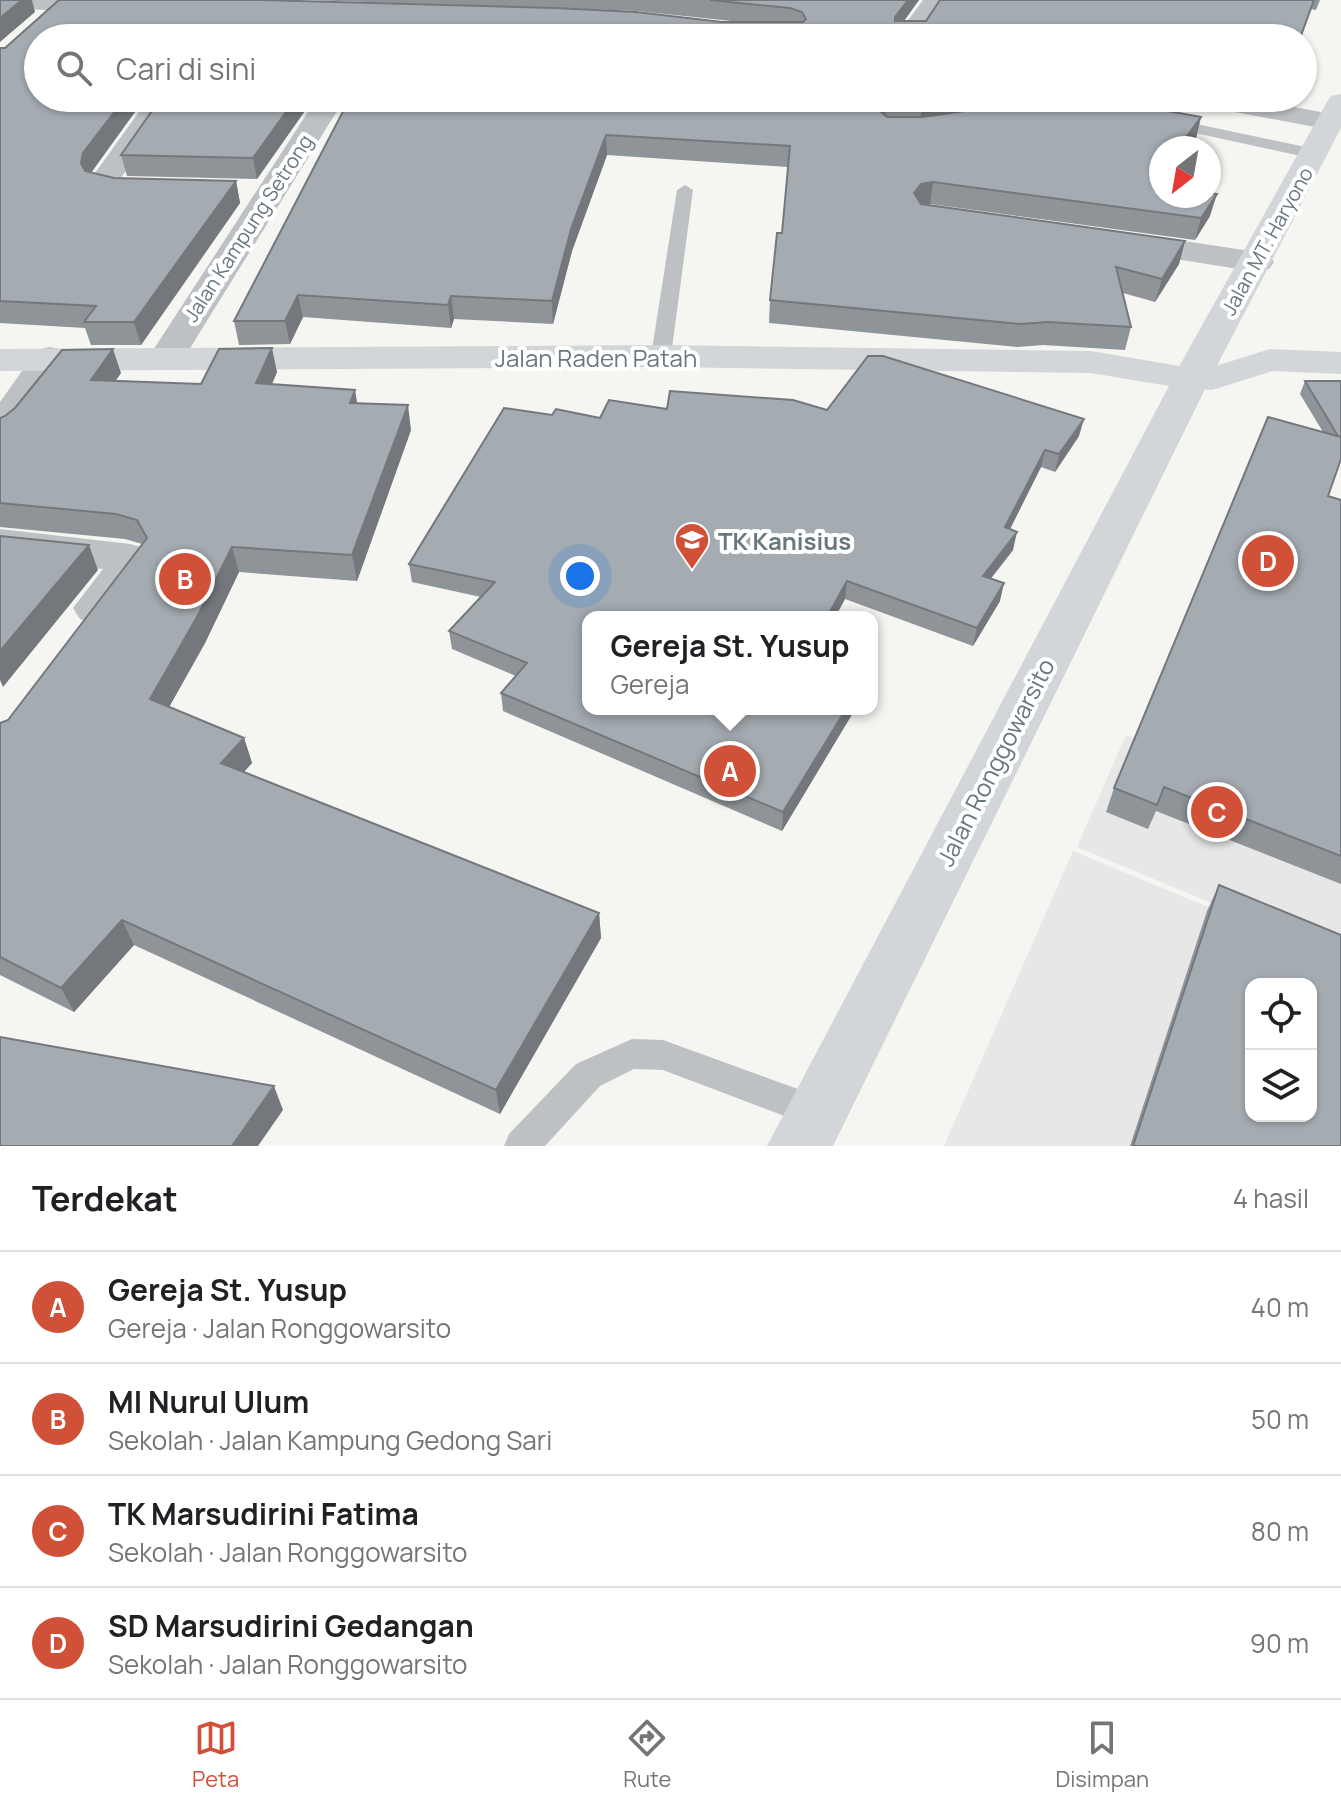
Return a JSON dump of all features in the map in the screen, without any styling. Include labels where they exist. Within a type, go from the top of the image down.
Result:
[{"type":"main road","points":[[42,23],[65,2]]},
{"type":"main road","name":"Jalan MT. Haryono","points":[[1191,379],[1336,112]]},
{"type":"main road","name":"Jalan Raden Patah","points":[[0,360],[661,356],[1091,362],[1191,379],[1212,379],[1270,360],[1341,363]]},
{"type":"main road","name":"Jalan Ronggowarsito","points":[[807,1129],[1191,379]]},
{"type":"street","points":[[918,24],[935,0]]},
{"type":"street","points":[[0,1],[142,6]]},
{"type":"street","points":[[153,112],[107,176],[105,185],[182,189]]},
{"type":"street","name":"Jalan Kampung Setrong","points":[[166,358],[257,191],[320,112]]},
{"type":"street","points":[[1096,238],[1257,262]]},
{"type":"street","points":[[0,430],[50,358]]},
{"type":"street","points":[[0,543],[130,558],[131,564],[69,643]]},
{"type":"lane","points":[[1157,120],[1315,154]]},
{"type":"lane","points":[[661,356],[685,190]]},
{"type":"lane","points":[[521,1146],[588,1075],[632,1054],[663,1055],[807,1129]]},
{"type":"shaded area","points":[[1126,735],[1229,775],[1341,777],[1341,957],[1077,847]]},
{"type":"shaded area","points":[[1073,851],[1341,962],[1341,1146],[944,1146]]},
{"type":"building","points":[[0,0],[22,0],[0,18]]},
{"type":"building","points":[[59,0],[262,0],[555,8],[636,12],[722,22],[803,22],[806,19],[802,12],[790,8],[710,0],[908,0],[895,21],[926,21],[940,0],[1314,0],[1305,24],[32,24]]},
{"type":"building","points":[[24,31],[24,112],[114,112],[83,153],[81,163],[85,171],[114,178],[236,181],[134,322],[84,322],[96,306],[0,301],[0,48],[5,48]]},
{"type":"building","points":[[151,112],[286,112],[253,158],[121,155]]},
{"type":"building","points":[[343,112],[881,112],[887,117],[923,117],[957,112],[1173,112],[1201,117],[1187,136],[1149,136],[1149,208],[1208,208],[1201,218],[933,182],[921,184],[914,193],[921,204],[1185,241],[1162,279],[1116,267],[1131,327],[1048,322],[1021,324],[770,300],[777,233],[782,233],[790,146],[606,135],[571,229],[552,301],[451,296],[448,305],[298,295],[285,321],[234,321]]},
{"type":"building","points":[[272,348],[256,383],[355,390],[350,403],[408,405],[352,555],[232,547],[197,617],[150,699],[244,738],[221,763],[599,913],[496,1090],[122,920],[61,988],[0,957],[0,723],[8,720],[147,538],[137,520],[116,514],[0,503],[0,418],[15,408],[62,350],[113,349],[91,380],[201,384],[219,349]]},
{"type":"building","points":[[868,356],[883,356],[1084,419],[1059,454],[1045,450],[1005,527],[1017,532],[983,576],[1004,583],[977,628],[847,581],[830,611],[582,611],[582,715],[842,715],[783,812],[501,693],[527,663],[449,631],[495,582],[409,564],[504,408],[552,415],[556,409],[600,418],[609,400],[667,409],[670,391],[793,400],[827,410]]},
{"type":"building","points":[[1305,381],[1341,381],[1341,437],[1338,436]]},
{"type":"building","points":[[1268,417],[1341,437],[1341,459],[1328,496],[1341,500],[1341,856],[1164,787],[1157,805],[1114,788]]},
{"type":"building","points":[[0,536],[89,545],[0,651]]},
{"type":"building","points":[[1219,885],[1341,935],[1341,1146],[1133,1146]]},
{"type":"building","points":[[0,1037],[274,1086],[232,1146],[0,1146]]},
{"type":"place","name":"SD Marsudirini Gedangan","points":[[1268,561]]},
{"type":"place","name":"TK Kanisius","points":[[692,571]]},
{"type":"place","name":"MI Nurul Ulum","points":[[185,579]]},
{"type":"place","name":"Gereja St. Yusup","points":[[730,771]]},
{"type":"place","name":"TK Marsudirini Fatima","points":[[1217,812]]}]
